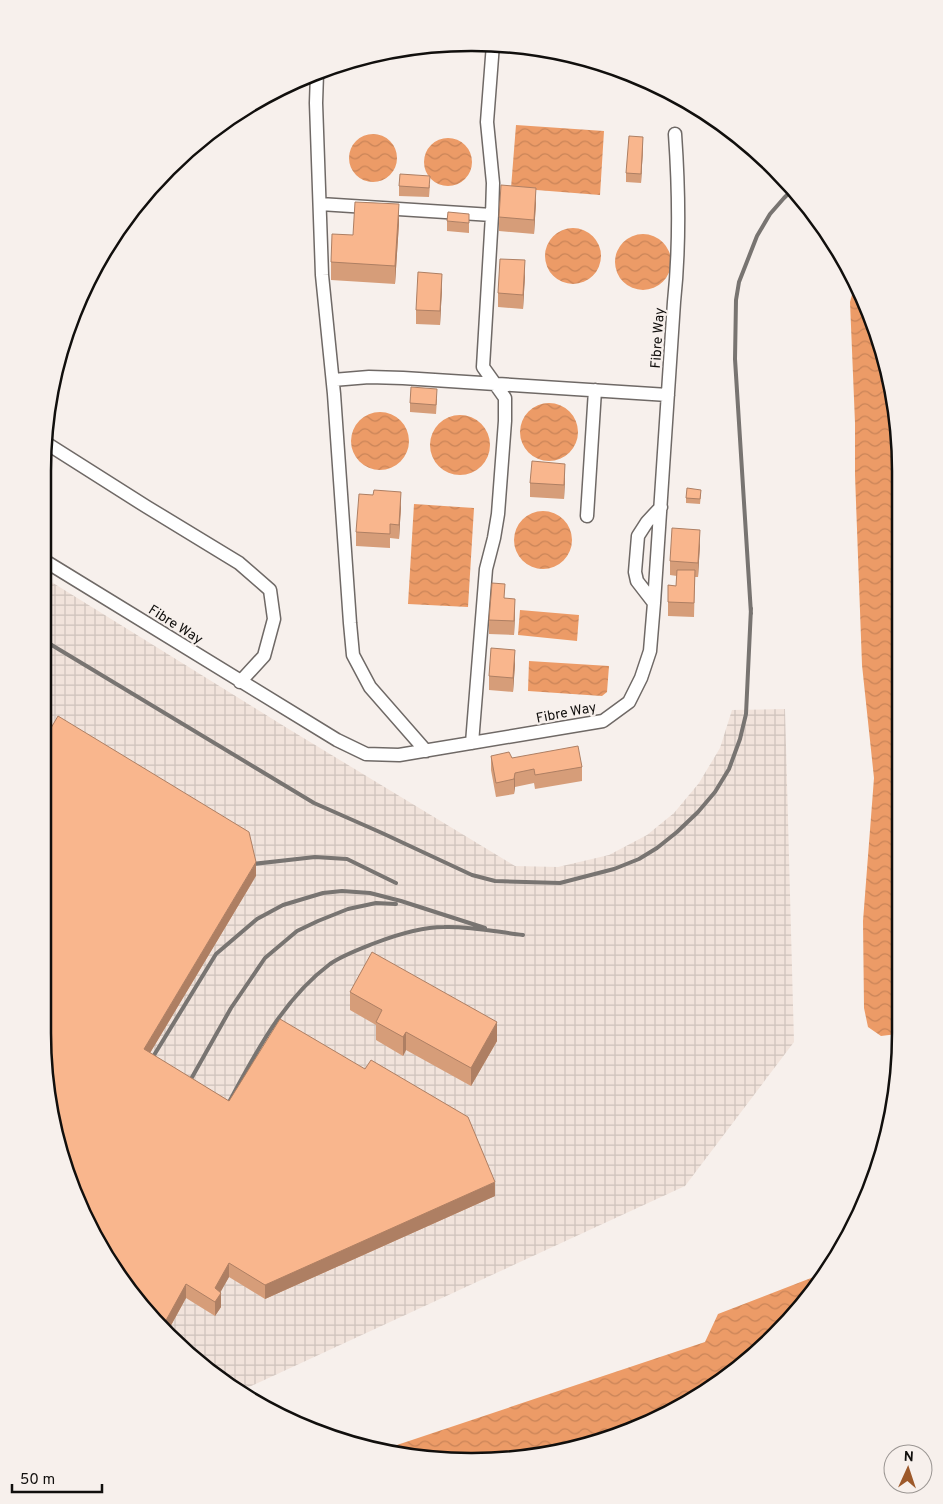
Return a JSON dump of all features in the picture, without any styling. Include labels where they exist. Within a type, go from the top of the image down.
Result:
[{"type":"lane","points":[[472,743],[486,569],[498,514],[505,422],[505,398],[483,367],[492,215],[488,122],[493,52]]},
{"type":"lane","points":[[317,81],[322,275],[333,380],[353,655],[370,687],[426,751]]},
{"type":"lane","name":"Fibre Way","points":[[51,565],[240,682],[337,740],[366,754],[399,755],[604,721],[629,702],[641,678],[650,651],[678,268],[678,179],[675,134]]},
{"type":"lane","points":[[320,204],[492,215]]},
{"type":"lane","points":[[333,380],[369,377],[494,383],[668,395]]},
{"type":"lane","points":[[587,516],[595,390]]},
{"type":"lane","points":[[52,447],[239,563],[270,590],[274,619],[264,656],[240,682]]},
{"type":"lane","points":[[654,603],[637,581],[635,572],[638,536],[660,507]]},
{"type":"shaded area","points":[[51,582],[515,866],[558,867],[609,855],[647,835],[674,813],[699,783],[720,748],[732,710],[785,709],[794,1042],[685,1186],[247,1388],[216,1366],[174,1330],[122,1266],[52,1059]]},
{"type":"water","points":[[516,125],[604,131],[600,195],[511,188]]},
{"type":"water","points":[[368,134],[378,134],[387,138],[393,144],[397,158],[393,172],[387,178],[378,182],[368,182],[359,178],[353,172],[349,163],[349,153],[353,144],[359,138]]},
{"type":"water","points":[[443,138],[453,138],[465,145],[472,157],[472,167],[465,179],[453,186],[443,186],[435,182],[428,175],[424,167],[424,157],[428,149],[435,142]]},
{"type":"water","points":[[567,228],[579,228],[589,232],[597,240],[601,256],[597,272],[589,280],[579,284],[567,284],[557,280],[549,272],[545,262],[545,250],[549,240],[557,232]]},
{"type":"water","points":[[637,234],[649,234],[659,238],[667,246],[671,262],[667,278],[659,286],[649,290],[637,290],[627,286],[619,278],[615,268],[615,256],[619,246],[627,238]]},
{"type":"water","points":[[852,295],[860,311],[877,363],[884,390],[891,444],[892,1032],[892,1035],[881,1036],[868,1027],[864,1008],[863,921],[874,778],[862,665],[850,302]]},
{"type":"water","points":[[543,403],[555,403],[570,411],[578,426],[578,438],[570,453],[555,461],[543,461],[528,453],[520,438],[520,426],[528,411]]},
{"type":"water","points":[[380,412],[396,417],[404,425],[409,441],[404,457],[396,465],[380,470],[364,465],[356,457],[351,441],[356,425],[364,417]]},
{"type":"water","points":[[454,415],[466,415],[477,420],[485,428],[490,439],[488,457],[477,470],[466,475],[454,475],[443,470],[435,462],[430,451],[430,439],[435,428],[443,420]]},
{"type":"water","points":[[414,504],[474,508],[468,607],[408,604]]},
{"type":"water","points":[[537,511],[549,511],[564,519],[572,534],[572,546],[564,561],[549,569],[537,569],[522,561],[514,546],[514,534],[522,519]]},
{"type":"water","points":[[520,610],[579,615],[577,641],[518,635]]},
{"type":"water","points":[[529,661],[609,666],[607,692],[602,696],[528,691]]},
{"type":"water","points":[[813,1277],[769,1330],[727,1366],[682,1396],[632,1421],[553,1445],[499,1452],[444,1452],[395,1446],[705,1342],[718,1314]]},
{"type":"building","points":[[629,136],[643,137],[641,174],[626,173]]},
{"type":"building","points":[[400,174],[430,176],[429,188],[399,186]]},
{"type":"building","points":[[501,185],[536,188],[534,220],[499,217]]},
{"type":"building","points":[[355,202],[399,204],[395,266],[331,262],[332,234],[353,235]]},
{"type":"building","points":[[448,212],[469,214],[469,223],[447,221]]},
{"type":"building","points":[[500,259],[525,260],[523,295],[498,293]]},
{"type":"building","points":[[418,272],[442,274],[440,311],[416,310]]},
{"type":"building","points":[[411,387],[437,389],[436,405],[410,403]]},
{"type":"building","points":[[532,461],[565,464],[564,485],[530,483]]},
{"type":"building","points":[[687,488],[701,490],[700,499],[686,498]]},
{"type":"building","points":[[374,490],[401,492],[399,525],[390,524],[390,534],[356,532],[359,494],[373,495]]},
{"type":"building","points":[[672,528],[700,530],[698,563],[670,561]]},
{"type":"building","points":[[677,570],[695,570],[694,603],[668,602],[668,585],[676,586]]},
{"type":"building","points":[[492,583],[505,584],[504,598],[515,599],[514,621],[489,620]]},
{"type":"building","points":[[491,648],[515,650],[513,678],[489,676]]},
{"type":"building","points":[[58,716],[249,832],[256,862],[144,1049],[229,1101],[280,1019],[365,1069],[371,1060],[468,1117],[495,1182],[265,1285],[229,1263],[215,1288],[221,1293],[215,1302],[186,1284],[166,1321],[122,1266],[95,1218],[74,1168],[59,1114],[52,1060],[51,1032],[51,728]]},
{"type":"building","points":[[578,746],[582,767],[535,775],[534,769],[515,773],[514,779],[496,783],[491,756],[509,752],[512,758]]},
{"type":"building","points":[[372,952],[497,1022],[471,1068],[406,1032],[403,1037],[376,1022],[382,1010],[350,992]]},
{"type":"railway","points":[[751,614],[735,359],[736,300],[739,282],[757,236],[770,214],[787,195]]},
{"type":"railway","points":[[51,645],[314,803],[472,875],[495,881],[560,883],[614,869],[639,859],[677,832],[715,792],[729,769],[740,739],[746,714],[751,608]]},
{"type":"railway","points":[[253,864],[315,857],[347,859],[396,883]]},
{"type":"railway","points":[[148,1065],[216,954],[257,919],[283,905],[323,893],[342,891],[370,893],[485,928]]},
{"type":"railway","points":[[186,1088],[231,1008],[265,958],[297,931],[318,921],[348,909],[376,903],[396,904]]},
{"type":"railway","points":[[228,1104],[260,1047],[284,1010],[313,978],[335,961],[383,940],[426,928],[464,927],[523,935]]}]
